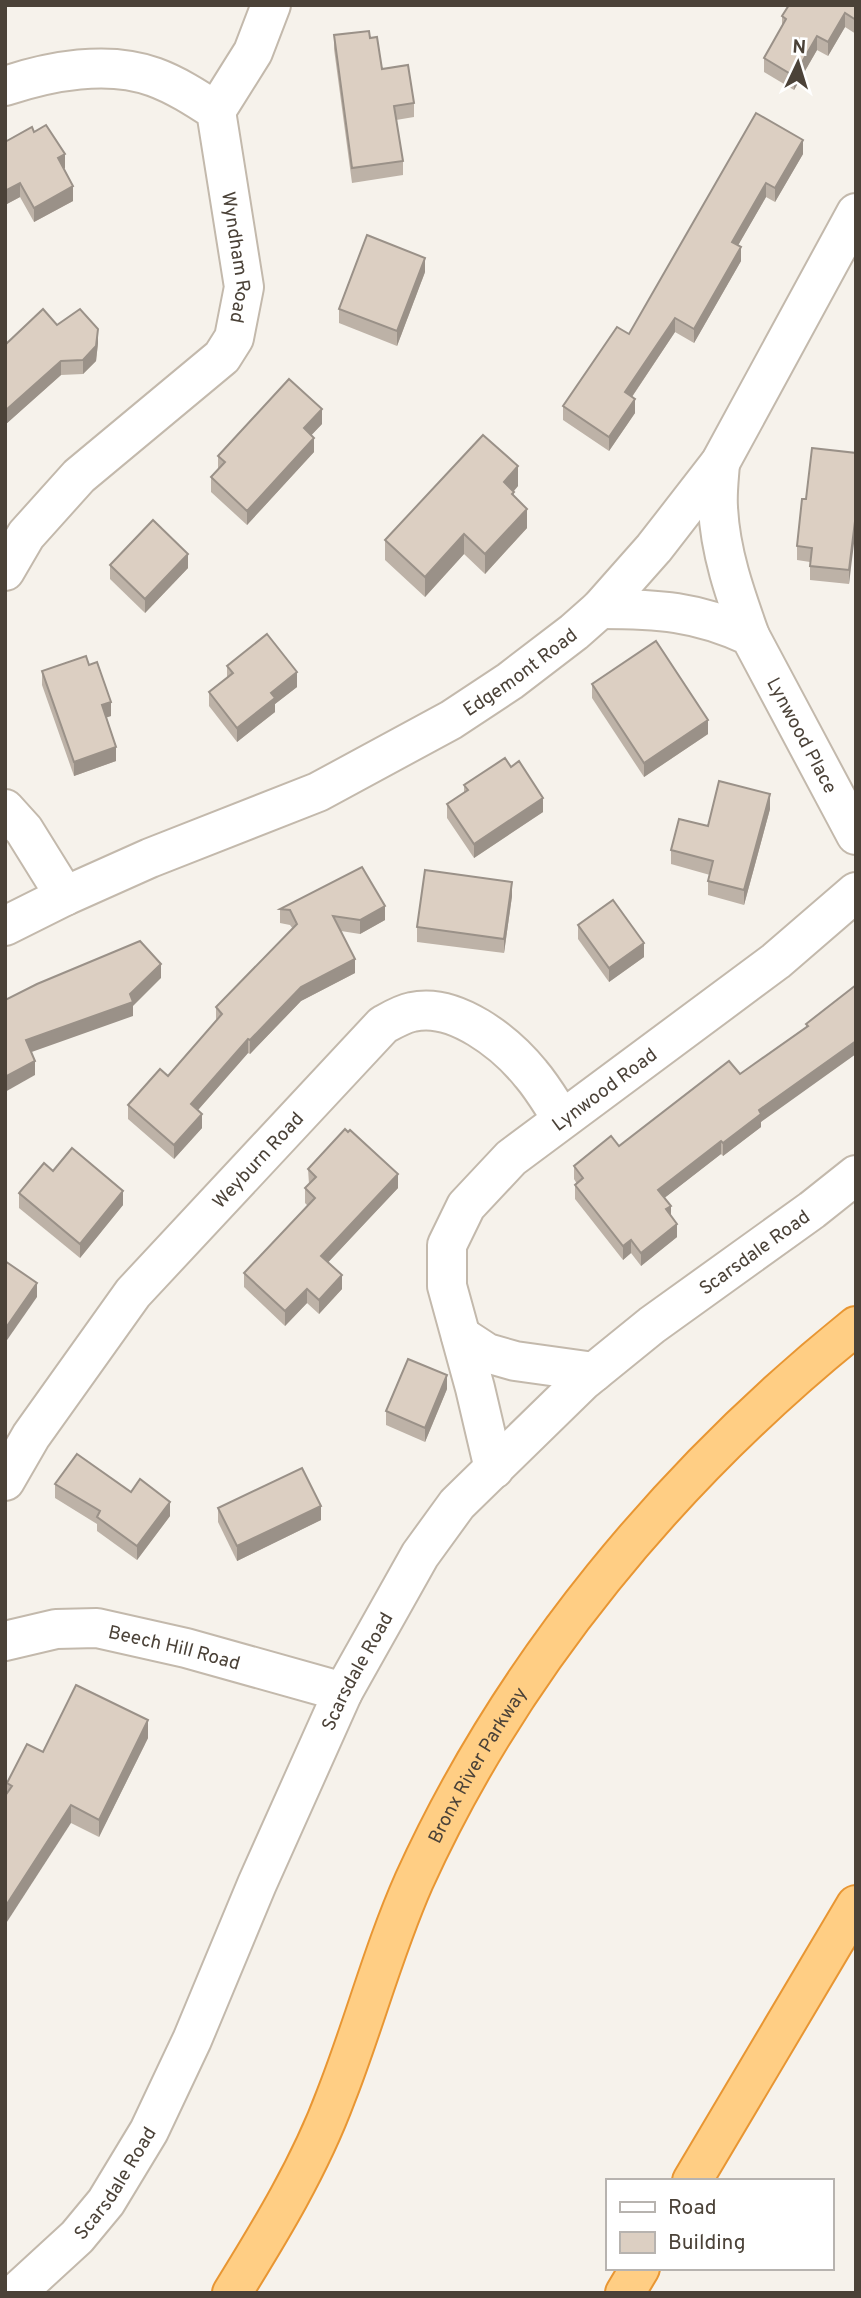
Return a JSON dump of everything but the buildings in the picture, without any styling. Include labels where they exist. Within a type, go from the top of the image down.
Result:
[{"type":"highway","name":"Bronx River Parkway","points":[[232,2293],[271,2231],[305,2166],[335,2099],[413,1884],[445,1818],[526,1683],[572,1620],[665,1506],[775,1395],[856,1326]]},
{"type":"highway","points":[[693,2179],[856,1905]]},
{"type":"highway","points":[[625,2293],[639,2270]]},
{"type":"street","points":[[5,86],[64,71],[128,71],[152,76],[216,111],[253,52],[271,5]]},
{"type":"street","name":"Wyndham Road","points":[[5,571],[26,535],[79,476],[222,357],[234,338],[244,287],[216,111]]},
{"type":"street","name":"Edgemont Road","points":[[5,926],[65,895],[150,858],[318,792],[388,755],[452,720],[510,681],[600,609],[653,548],[720,463],[856,213]]},
{"type":"street","name":"Lynwood Place","points":[[720,463],[718,507],[723,545],[731,582],[750,636],[856,835]]},
{"type":"street","points":[[600,609],[657,609],[726,624],[750,636]]},
{"type":"street","points":[[5,809],[24,830],[65,895]]},
{"type":"street","name":"Lynwood Road","points":[[494,1469],[447,1286],[447,1245],[466,1206],[495,1174],[562,1118],[776,961],[856,892]]},
{"type":"street","name":"Weyburn Road","points":[[5,1481],[31,1436],[133,1293],[383,1025],[421,1011],[447,1013],[465,1020],[516,1058],[531,1074],[562,1118]]},
{"type":"street","name":"Scarsdale Road","points":[[16,2293],[77,2237],[106,2202],[149,2131],[192,2040],[257,1884],[343,1692],[421,1555],[457,1504],[594,1372],[652,1325],[856,1175]]},
{"type":"street","points":[[461,1336],[487,1353],[515,1361],[594,1372]]},
{"type":"street","name":"Beech Hill Road","points":[[5,1641],[56,1629],[97,1628],[186,1648],[343,1692]]}]
